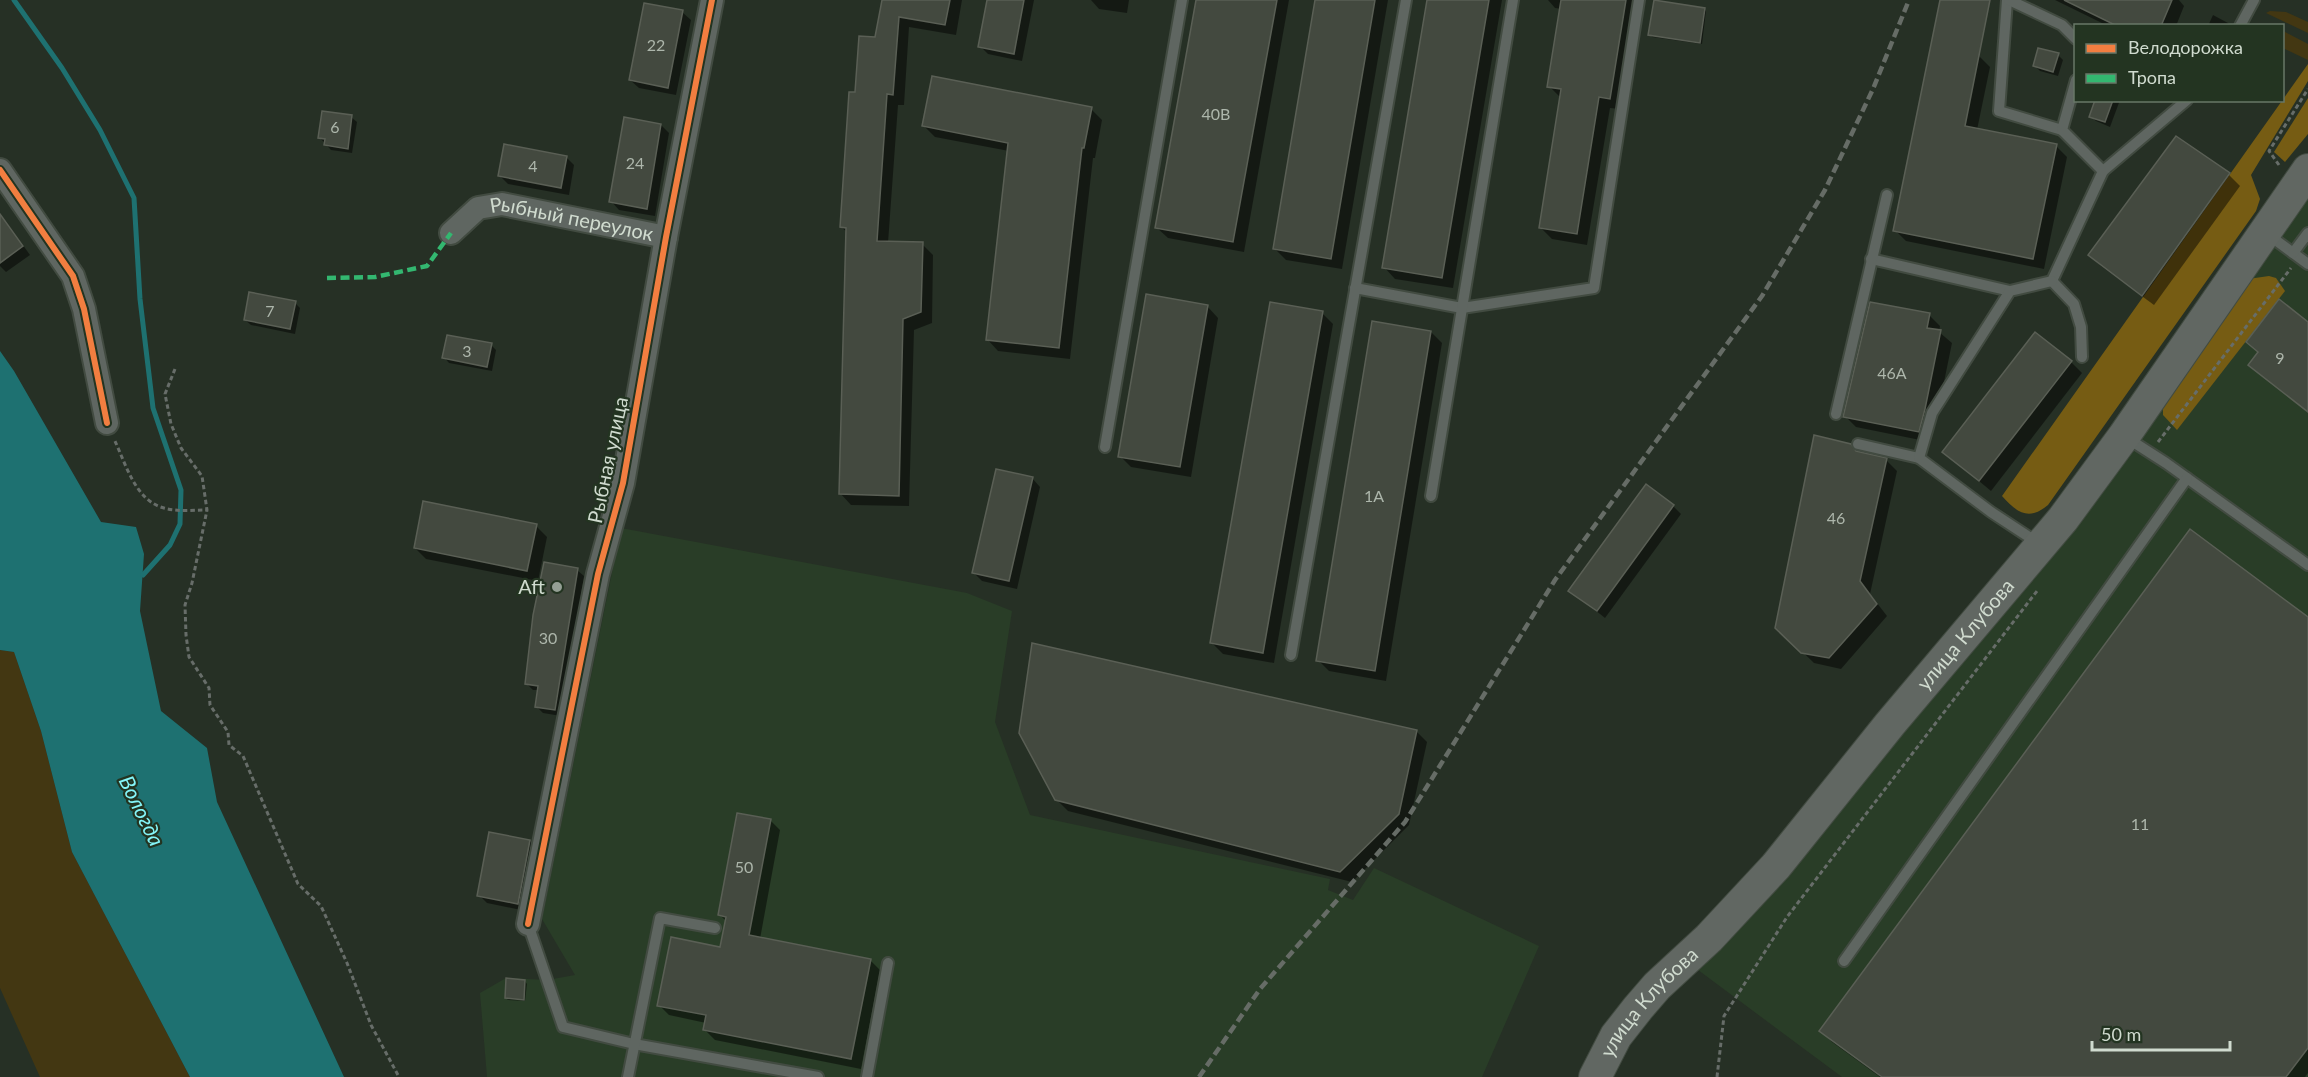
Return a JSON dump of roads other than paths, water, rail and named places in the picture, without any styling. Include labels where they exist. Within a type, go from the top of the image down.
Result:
[{"type":"main road","name":"улица Клубова","points":[[1595,1077],[1616,1036],[1638,1008],[1657,986],[1709,938],[1776,866],[1890,724],[2042,546],[2124,436],[2266,232],[2294,167]]},
{"type":"street","name":"Рыбная улица","points":[[528,924],[598,574],[623,483],[666,237],[712,0]]},
{"type":"street","points":[[0,170],[73,276],[84,309],[107,423]]},
{"type":"street","name":"Рыбный переулок","points":[[451,233],[478,208],[502,204],[666,237]]},
{"type":"lane","points":[[1106,447],[1182,0]]},
{"type":"lane","points":[[1291,655],[1406,0]]},
{"type":"lane","points":[[1431,496],[1513,0]]},
{"type":"lane","points":[[1355,288],[1462,308],[1594,288],[1639,0]]},
{"type":"lane","points":[[2074,37],[2062,26],[2008,0],[2000,111],[2062,130],[2103,171]]},
{"type":"lane","points":[[2241,24],[2254,0]]},
{"type":"lane","points":[[2062,130],[2074,87]]},
{"type":"lane","points":[[2052,281],[2103,171],[2185,102]]},
{"type":"lane","points":[[1836,414],[1887,195]]},
{"type":"lane","points":[[2266,232],[2300,258],[2308,233]]},
{"type":"lane","points":[[1871,259],[2010,291],[2052,281]]},
{"type":"lane","points":[[2052,281],[2074,304],[2081,327],[2082,357]]},
{"type":"lane","points":[[1919,458],[1932,413],[2010,291]]},
{"type":"lane","points":[[2124,436],[2308,565]]},
{"type":"lane","points":[[1858,444],[1919,458],[1991,512],[2042,546]]},
{"type":"lane","points":[[1844,961],[2187,478]]},
{"type":"lane","points":[[628,1077],[660,918],[715,928]]},
{"type":"lane","points":[[528,924],[563,1027],[634,1044],[818,1077]]},
{"type":"lane","points":[[867,1077],[888,963]]},
{"type":"water","name":"Вологда","points":[[0,351],[14,371],[101,522],[136,527],[144,554],[140,611],[161,711],[207,748],[217,802],[344,1077],[190,1077],[72,852],[41,731],[14,652],[0,650]]},
{"type":"waterway","points":[[14,0],[62,68],[100,130],[134,198],[140,299],[153,408],[181,490],[180,524],[170,545],[143,575]]},
{"type":"railway","points":[[1199,1077],[1260,989],[1405,822],[1555,580],[1762,296],[1825,190],[1873,89],[1909,0]]},
{"type":"place","name":"Aft","points":[[557,587]]}]
